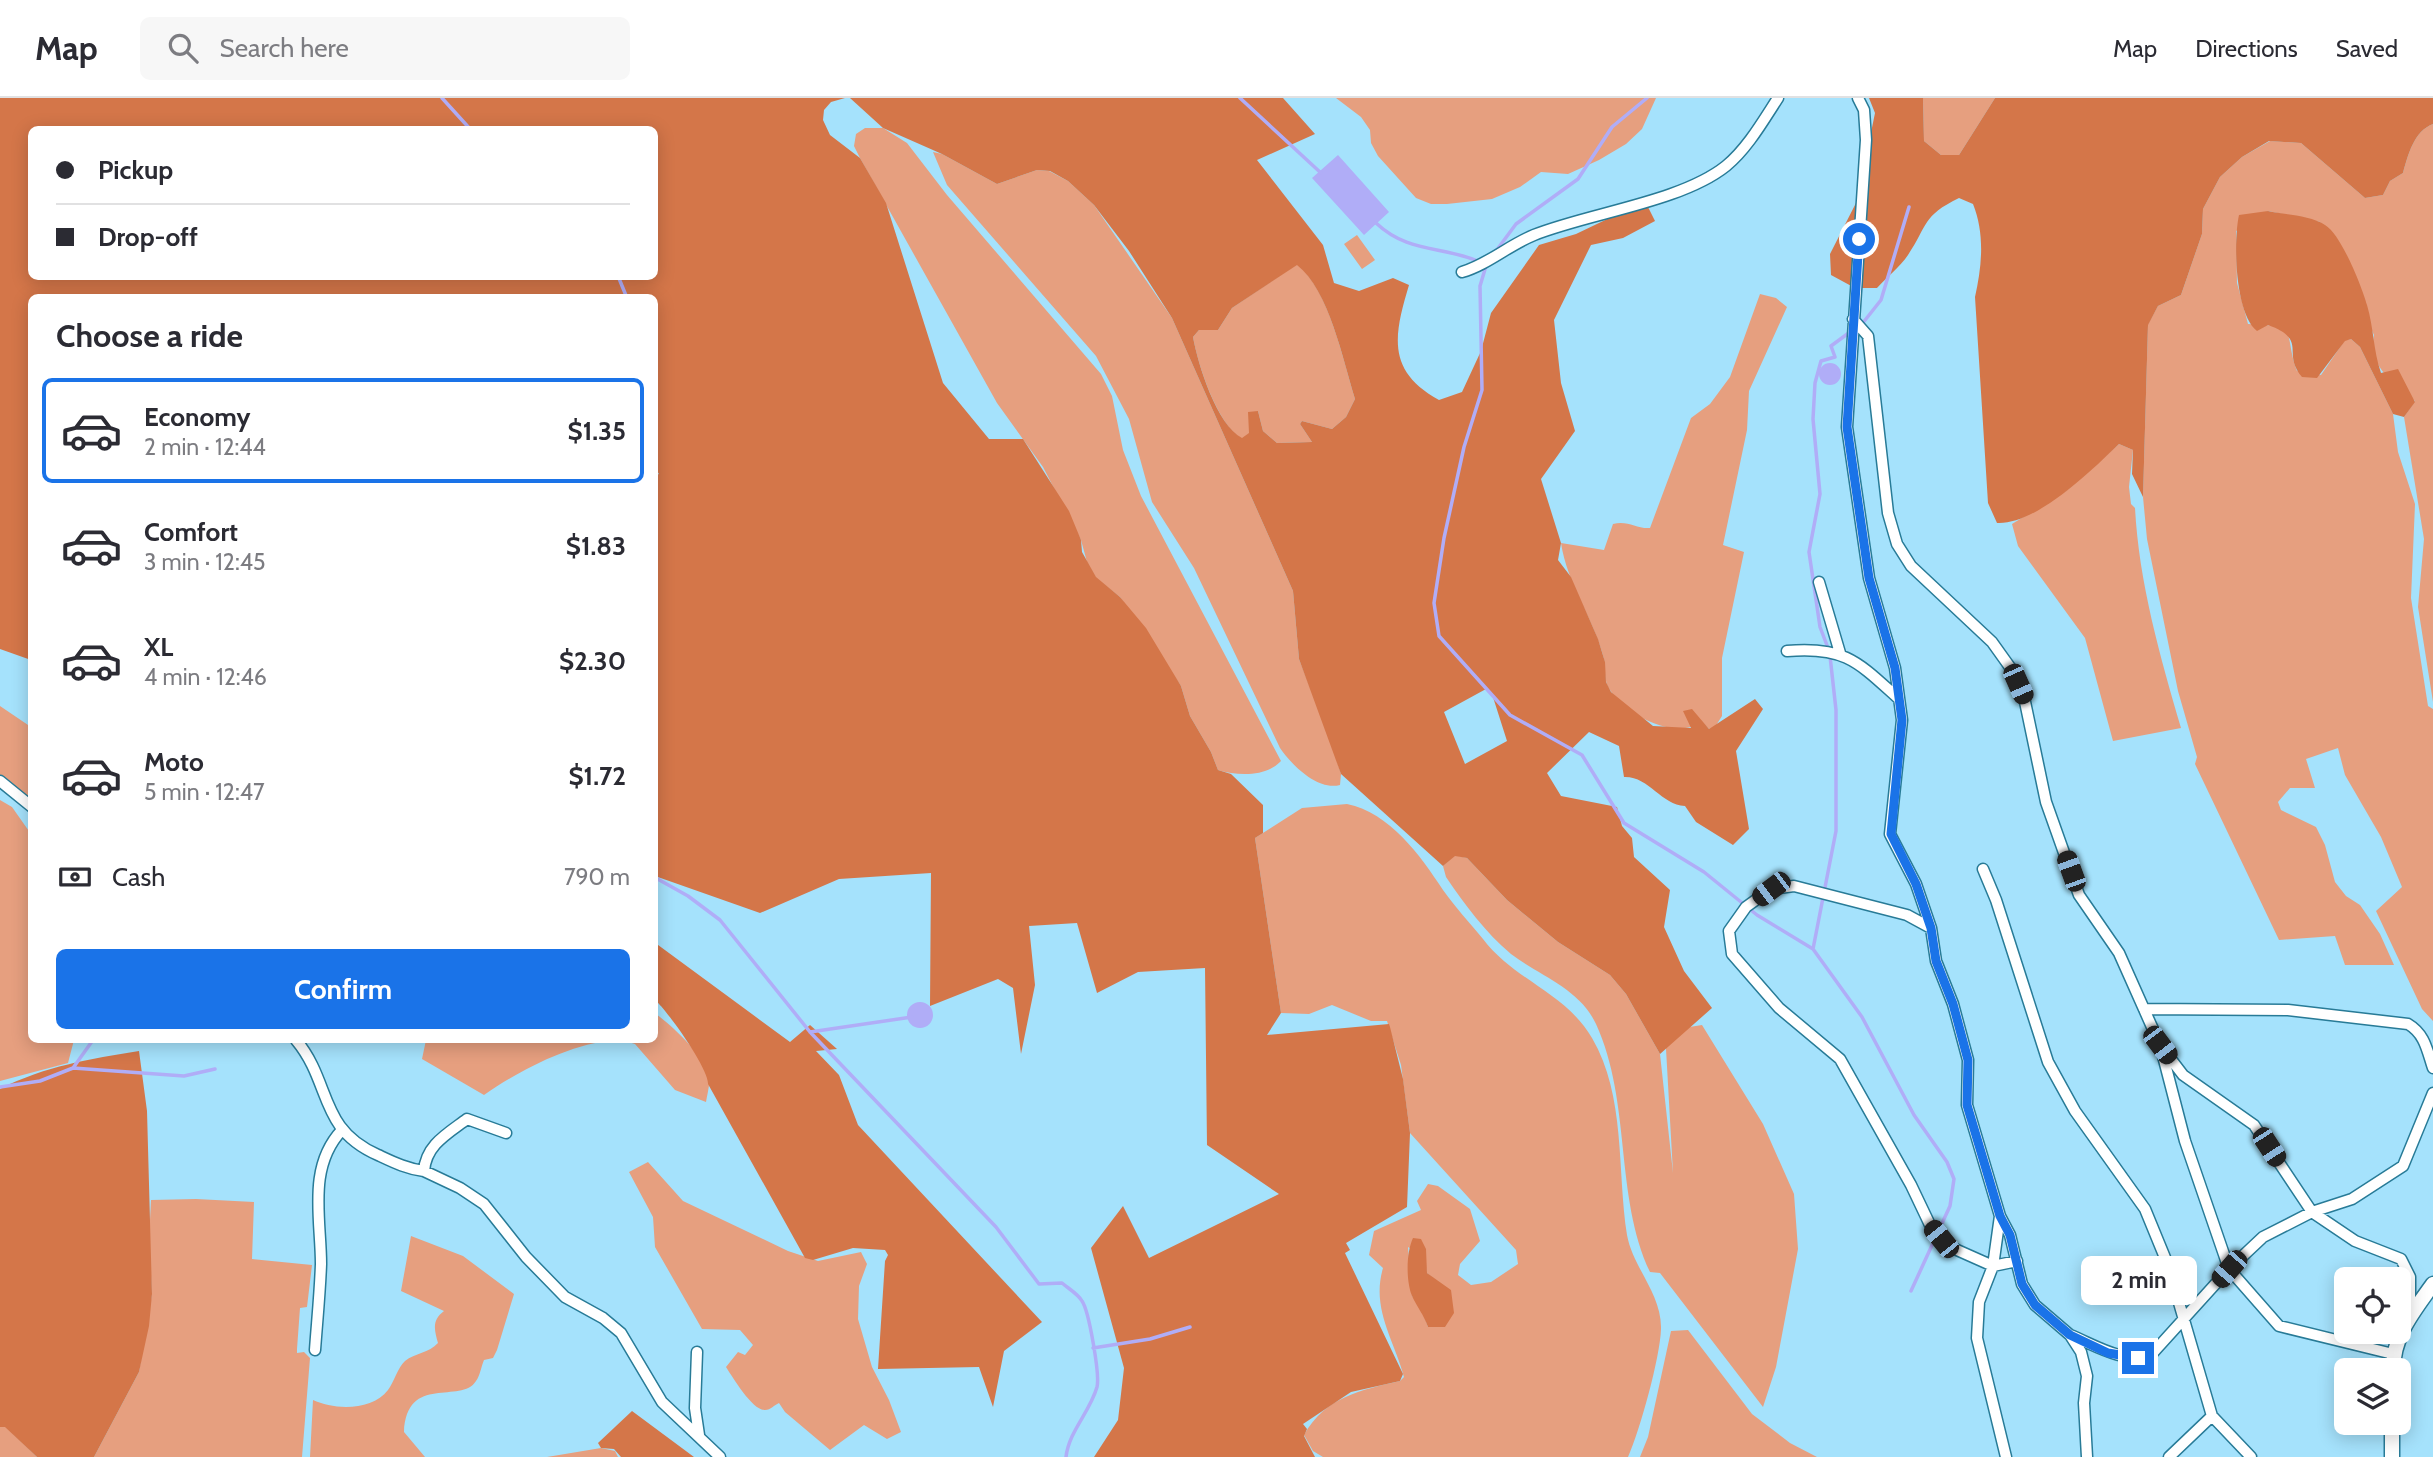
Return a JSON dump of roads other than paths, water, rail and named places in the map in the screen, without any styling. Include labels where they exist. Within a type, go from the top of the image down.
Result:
[{"type":"street","points":[[1462,272],[1476,268],[1486,259],[1533,235],[1701,183],[1736,156],[1778,98]]},
{"type":"street","points":[[1858,98],[1864,110],[1866,140],[1847,427],[1869,578],[1895,668],[1902,720],[1891,834],[1916,884],[1931,928],[1936,961],[1953,1004],[1968,1060],[1967,1105],[2000,1216],[2010,1235],[2022,1284],[2035,1305],[2070,1335],[2108,1353],[2138,1358],[2151,1355],[2229,1269],[2263,1237],[2312,1213],[2352,1199],[2403,1166],[2433,1093]]},
{"type":"street","points":[[1853,320],[1868,336],[1888,513],[1898,544],[1911,566],[1992,642],[2012,670],[2024,697],[2046,802],[2079,895],[2119,953],[2160,1045],[2185,1141],[2229,1269],[2279,1326],[2393,1354]]},
{"type":"street","points":[[1819,582],[1840,653]]},
{"type":"street","points":[[1787,651],[1809,649],[1840,653],[1865,668],[1899,699]]},
{"type":"street","points":[[0,781],[28,804]]},
{"type":"street","points":[[1983,869],[1996,900],[2048,1062],[2075,1111],[2145,1209],[2168,1265],[2212,1416],[2251,1457]]},
{"type":"street","points":[[1931,928],[1907,915],[1794,886],[1771,889],[1746,907],[1729,931],[1731,954],[1779,1008],[1840,1059],[1936,1233],[1957,1250],[1993,1266],[2017,1261]]},
{"type":"street","points":[[2144,1009],[2288,1010],[2407,1024],[2417,1029],[2424,1039],[2433,1068]]},
{"type":"street","points":[[298,1043],[308,1056],[342,1130],[361,1148],[409,1169],[424,1171],[460,1188],[484,1204],[526,1257],[565,1297],[603,1318],[621,1333],[662,1402],[720,1457]]},
{"type":"street","points":[[2160,1045],[2182,1075],[2254,1125],[2312,1213],[2356,1241],[2402,1259],[2406,1267]]},
{"type":"street","points":[[424,1171],[425,1156],[434,1144],[467,1119],[506,1133]]},
{"type":"street","points":[[314,1350],[321,1265],[318,1177],[333,1139],[342,1130]]},
{"type":"street","points":[[2000,1216],[1993,1266],[1979,1302],[1977,1338],[2006,1457]]},
{"type":"street","points":[[2411,1316],[2433,1284]]},
{"type":"street","points":[[2070,1335],[2081,1352],[2087,1376],[2084,1404],[2087,1457]]},
{"type":"street","points":[[2393,1358],[2396,1344]]},
{"type":"street","points":[[697,1352],[695,1408],[699,1435]]},
{"type":"street","points":[[2169,1457],[2212,1416]]},
{"type":"street","points":[[2392,1435],[2392,1457]]},
{"type":"waterway","points":[[442,98],[467,126]]},
{"type":"waterway","points":[[1240,98],[1321,173]]},
{"type":"waterway","points":[[1496,251],[1516,224],[1578,179],[1612,127],[1647,98]]},
{"type":"waterway","points":[[1862,324],[1881,300],[1909,207]]},
{"type":"waterway","points":[[1376,223],[1401,240],[1480,262]]},
{"type":"waterway","points":[[1486,266],[1480,286],[1482,390],[1464,447],[1444,538],[1434,603],[1439,636],[1510,715],[1582,755],[1624,823],[1704,872],[1757,915],[1813,949],[1862,1017],[1914,1115],[1947,1162],[1954,1179],[1950,1206],[1911,1291]]},
{"type":"waterway","points":[[620,280],[625,294]]},
{"type":"waterway","points":[[1828,648],[1820,627],[1809,552],[1820,494],[1813,419],[1815,383],[1821,361],[1835,357],[1831,346],[1850,332]]},
{"type":"waterway","points":[[1813,949],[1836,831],[1836,710],[1830,656]]},
{"type":"waterway","points":[[658,879],[688,896],[720,920],[810,1032],[996,1227],[1039,1284],[1062,1283],[1080,1298],[1088,1317],[1098,1380],[1090,1405],[1071,1439],[1066,1457]]},
{"type":"waterway","points":[[810,1032],[912,1017]]},
{"type":"waterway","points":[[0,1087],[40,1081],[73,1068],[91,1043]]},
{"type":"waterway","points":[[73,1068],[184,1076],[215,1069]]},
{"type":"waterway","points":[[1093,1348],[1150,1339],[1190,1327]]}]
